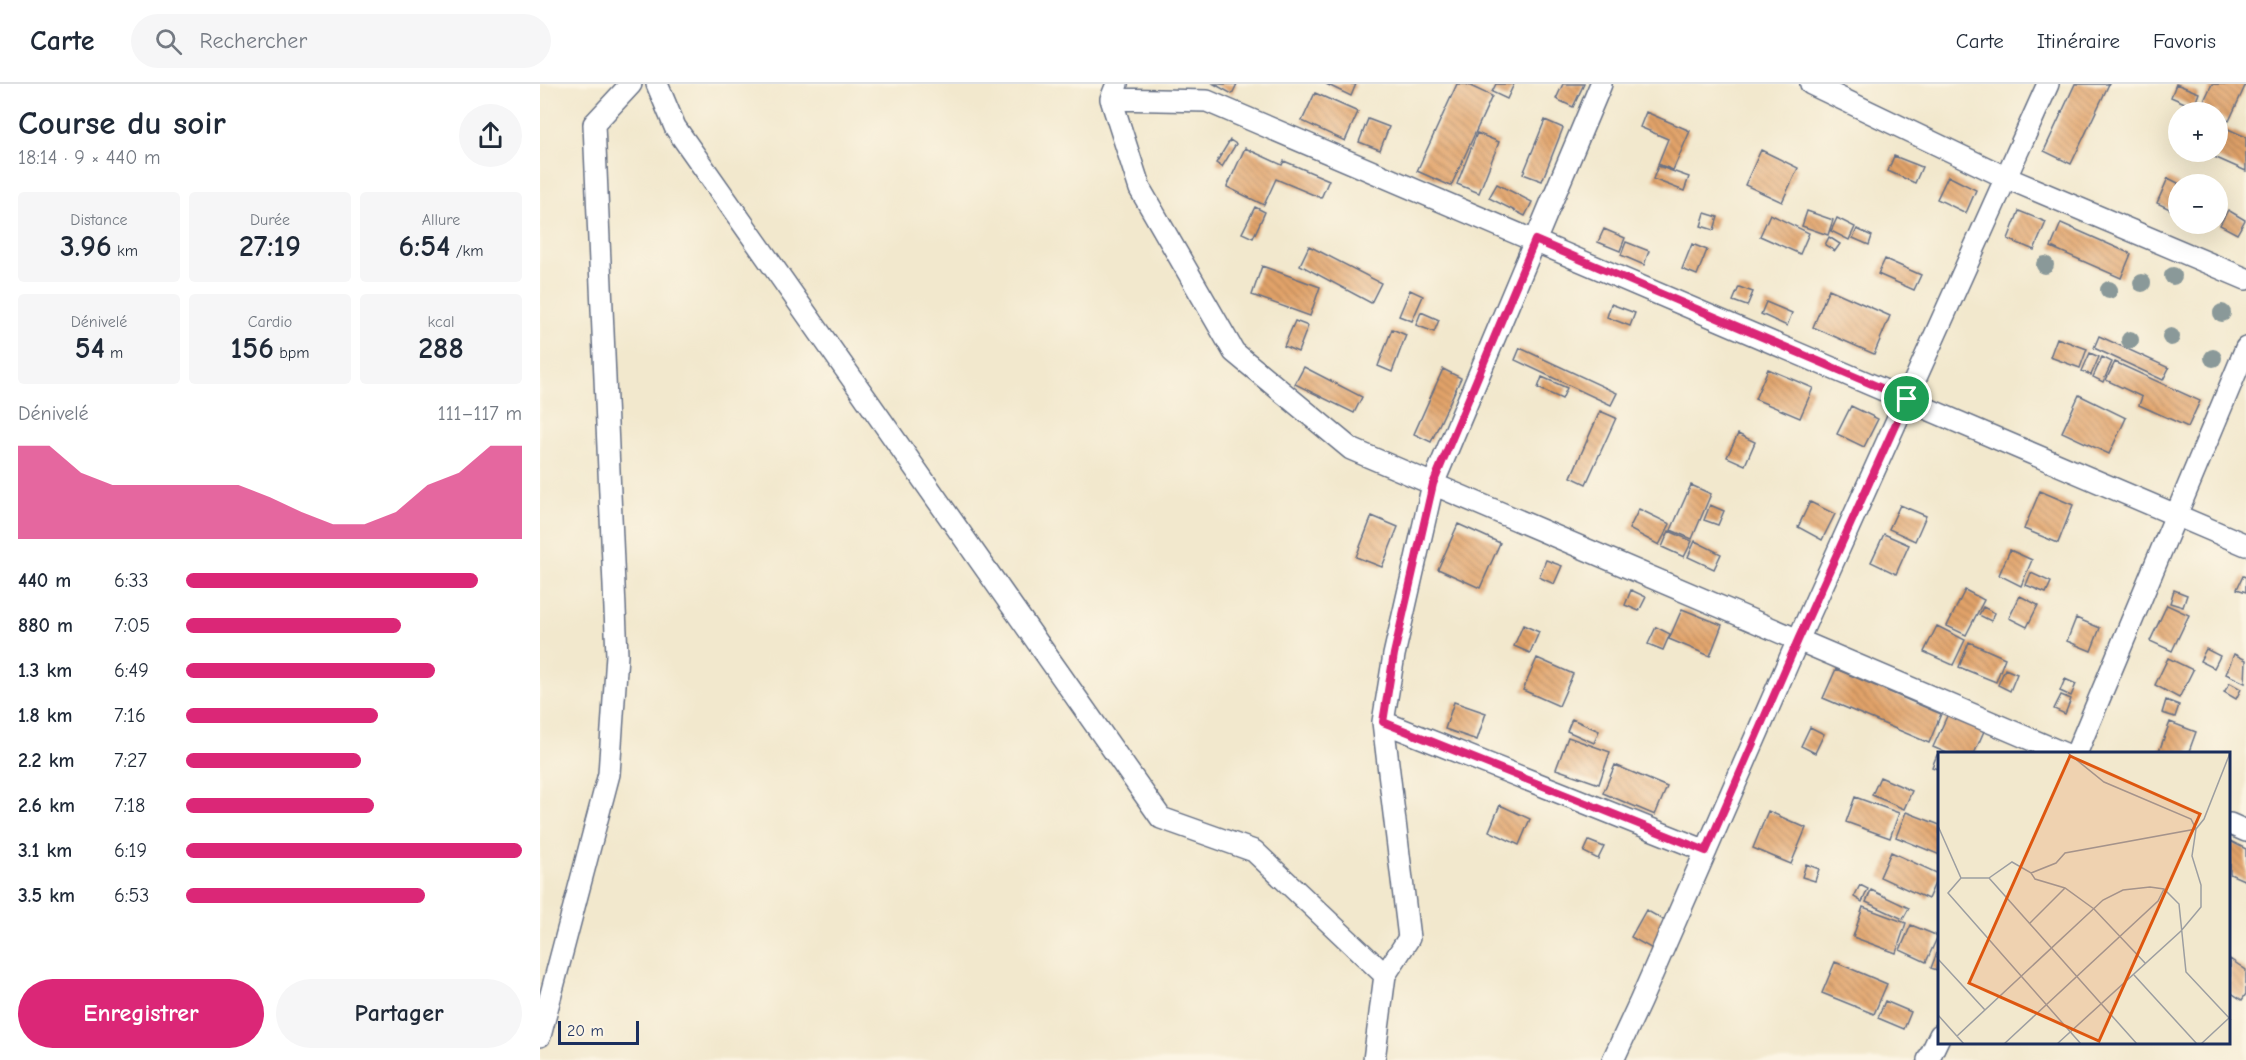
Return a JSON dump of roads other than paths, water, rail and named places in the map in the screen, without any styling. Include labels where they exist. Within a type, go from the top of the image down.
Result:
[{"type":"street","points":[[540,1036],[609,774],[617,655],[594,124],[631,84]]},
{"type":"street","points":[[657,84],[675,127],[1161,819],[1254,851],[1385,975]]},
{"type":"street","points":[[1374,1060],[1385,975],[1409,938],[1383,722],[1394,654],[1433,484],[1601,84]]},
{"type":"street","points":[[1811,84],[2007,178],[2246,279]]},
{"type":"street","points":[[1613,1060],[1798,640],[2048,84]]},
{"type":"street","points":[[2060,752],[1351,449],[1234,352],[1140,189],[1114,92],[1207,101],[2246,545]]},
{"type":"street","points":[[2077,752],[2246,348]]},
{"type":"street","points":[[1383,722],[1706,851]]},
{"type":"street","points":[[2231,825],[2246,831]]},
{"type":"street","points":[[1928,1060],[1938,1039]]}]
